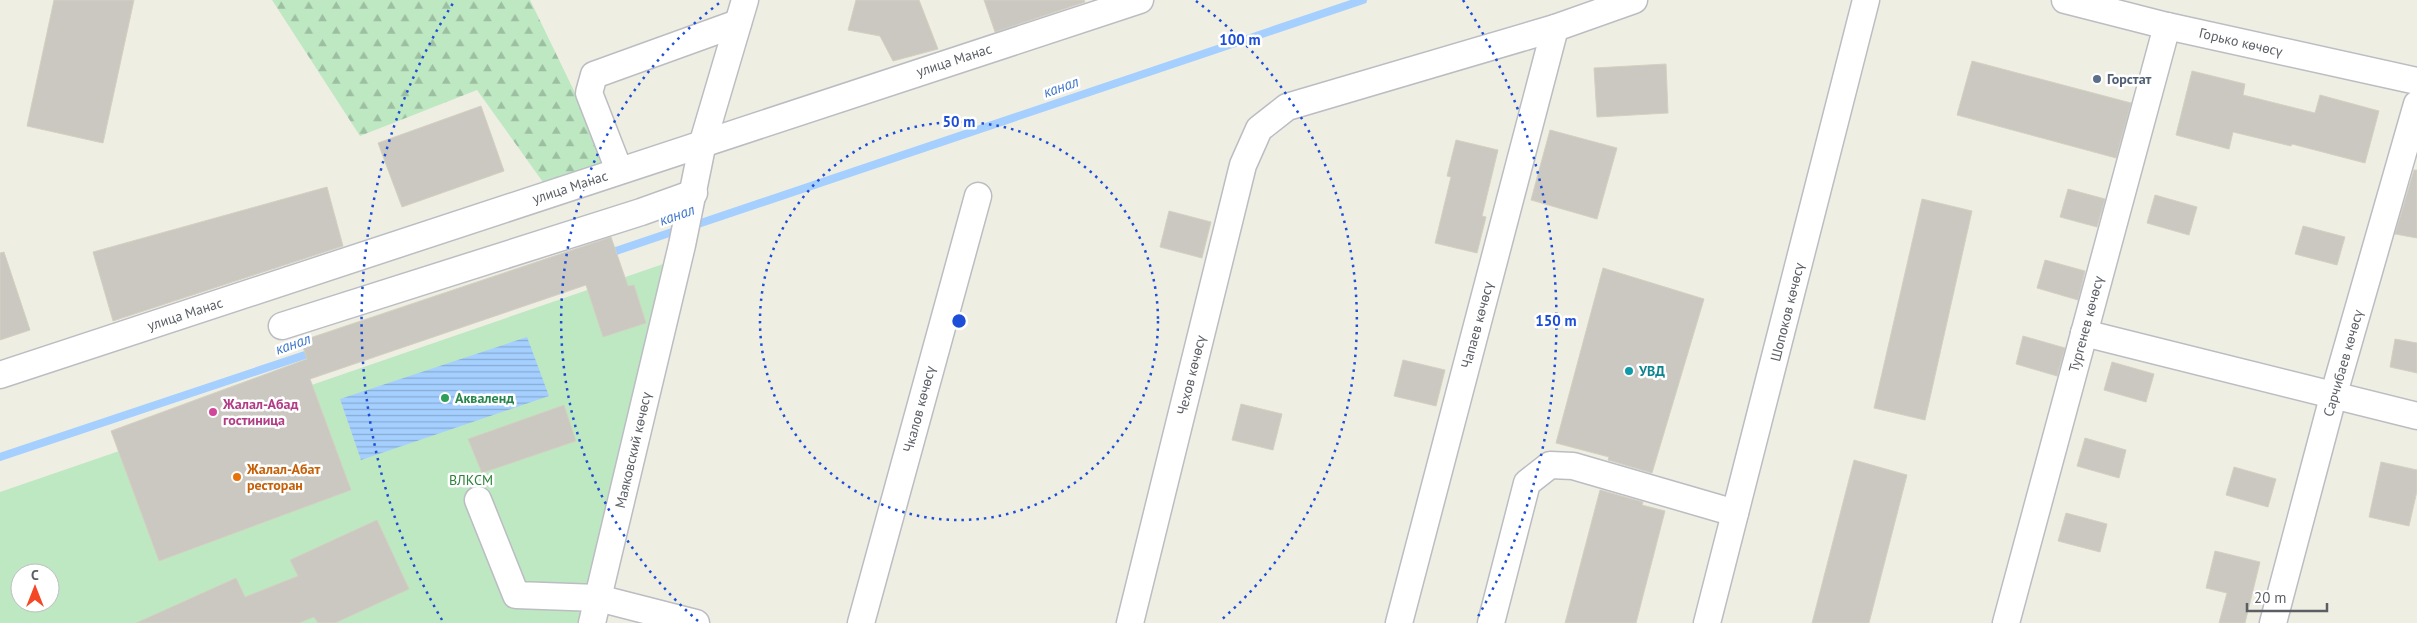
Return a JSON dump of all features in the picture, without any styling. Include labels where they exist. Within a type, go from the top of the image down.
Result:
[{"type":"street","name":"улица Манас","points":[[0,375],[703,142],[1140,0]]},
{"type":"street","points":[[1555,28],[1634,0]]},
{"type":"street","name":"Шопоков көчөсү","points":[[1707,623],[1866,0]]},
{"type":"street","name":"Горько көчөсү","points":[[2065,0],[2167,26],[2417,81]]},
{"type":"street","points":[[703,142],[742,12]]},
{"type":"street","points":[[619,170],[589,93],[594,75],[742,12]]},
{"type":"street","name":"Тургенев көчөсү","points":[[2006,623],[2167,26]]},
{"type":"street","name":"Чехов көчөсү","points":[[1130,623],[1243,165],[1259,129],[1287,107],[1555,28]]},
{"type":"street","name":"Чапаев көчөсү","points":[[1398,623],[1555,28]]},
{"type":"street","name":"Сарчибаев көчөсү","points":[[2273,623],[2333,397],[2417,104]]},
{"type":"street","name":"Маяковский көчөсү","points":[[592,623],[682,245],[703,142]]},
{"type":"street","points":[[282,326],[693,196]]},
{"type":"street","name":"Чкалов көчөсү","points":[[860,623],[978,196]]},
{"type":"street","points":[[2084,333],[2333,397],[2417,416]]},
{"type":"street","points":[[1491,623],[1527,483],[1550,465],[1573,466],[1735,512]]},
{"type":"street","points":[[478,500],[516,595],[598,598],[696,623]]},
{"type":"green space","points":[[272,0],[530,0],[609,163],[545,185],[477,90],[360,136]]},
{"type":"green space","name":"ВЛКСМ","points":[[669,262],[586,623],[0,623],[0,492]]},
{"type":"water","name":"Акваленд","points":[[527,337],[549,396],[361,460],[340,399]]},
{"type":"building","points":[[54,0],[134,0],[103,143],[27,126]]},
{"type":"building","points":[[856,0],[919,0],[938,49],[893,61],[880,36],[848,30]]},
{"type":"building","points":[[984,0],[1084,0],[1085,2],[995,32]]},
{"type":"building","points":[[1972,61],[2131,103],[2116,158],[1957,115]]},
{"type":"building","points":[[1666,64],[1668,113],[1597,117],[1594,68]]},
{"type":"building","points":[[2192,71],[2245,84],[2243,95],[2315,113],[2320,95],[2379,111],[2365,163],[2292,144],[2291,146],[2233,132],[2229,149],[2176,135]]},
{"type":"building","points":[[481,106],[504,171],[402,207],[378,143]]},
{"type":"building","points":[[1550,130],[1617,148],[1597,219],[1531,200]]},
{"type":"building","points":[[1456,140],[1498,150],[1482,216],[1486,217],[1477,253],[1435,243],[1451,177],[1447,176]]},
{"type":"building","points":[[2414,170],[2417,170],[2417,238],[2395,234]]},
{"type":"building","points":[[327,187],[343,246],[113,321],[93,252]]},
{"type":"building","points":[[2068,189],[2105,199],[2097,227],[2060,217]]},
{"type":"building","points":[[2155,195],[2197,207],[2189,235],[2147,223]]},
{"type":"building","points":[[1922,199],[1972,211],[1925,420],[1874,408]]},
{"type":"building","points":[[1169,211],[1211,222],[1202,258],[1160,247]]},
{"type":"building","points":[[2303,226],[2345,237],[2337,265],[2295,254]]},
{"type":"building","points":[[611,237],[628,286],[634,285],[646,323],[603,337],[586,285],[310,379],[351,490],[159,561],[111,431],[307,359],[301,341]]},
{"type":"building","points":[[4,252],[30,330],[0,340],[0,253]]},
{"type":"building","points":[[2045,260],[2085,271],[2078,300],[2037,288]]},
{"type":"building","name":"УВД","points":[[1603,268],[1704,299],[1652,473],[1608,460],[1609,457],[1556,443]]},
{"type":"building","points":[[2023,336],[2065,348],[2057,376],[2016,364]]},
{"type":"building","points":[[2395,339],[2417,343],[2417,373],[2390,367]]},
{"type":"building","points":[[1403,360],[1445,370],[1436,406],[1394,396]]},
{"type":"building","points":[[2112,362],[2154,374],[2146,402],[2104,390]]},
{"type":"building","points":[[1241,404],[1282,414],[1273,450],[1232,440]]},
{"type":"building","points":[[564,405],[576,441],[482,473],[468,439]]},
{"type":"building","points":[[2085,438],[2126,450],[2119,478],[2077,466]]},
{"type":"building","points":[[1854,460],[1907,475],[1869,623],[1812,623]]},
{"type":"building","points":[[2381,462],[2417,470],[2417,491],[2409,526],[2369,517]]},
{"type":"building","points":[[2234,467],[2276,479],[2268,507],[2226,495]]},
{"type":"building","points":[[1600,490],[1643,502],[1642,505],[1665,511],[1636,623],[1565,623]]},
{"type":"building","points":[[2066,513],[2107,524],[2100,552],[2058,541]]},
{"type":"building","points":[[377,520],[409,589],[335,623],[318,623],[314,617],[299,623],[136,623],[236,578],[245,597],[298,576],[290,560]]},
{"type":"building","points":[[2215,551],[2260,562],[2245,623],[2219,623],[2227,593],[2206,588]]},
{"type":"waterway","name":"канал","points":[[692,226],[1363,0]]},
{"type":"waterway","name":"канал","points":[[607,254],[681,229]]},
{"type":"waterway","name":"канал","points":[[0,457],[314,352]]},
{"type":"place","name":"Горстат","points":[[2097,79]]},
{"type":"place","name":"УВД","points":[[1629,371]]},
{"type":"place","name":"Акваленд","points":[[445,398]]},
{"type":"place","name":"Жалал-Абад гостиница","points":[[213,412]]},
{"type":"place","name":"Жалал-Абат ресторан","points":[[237,477]]}]
